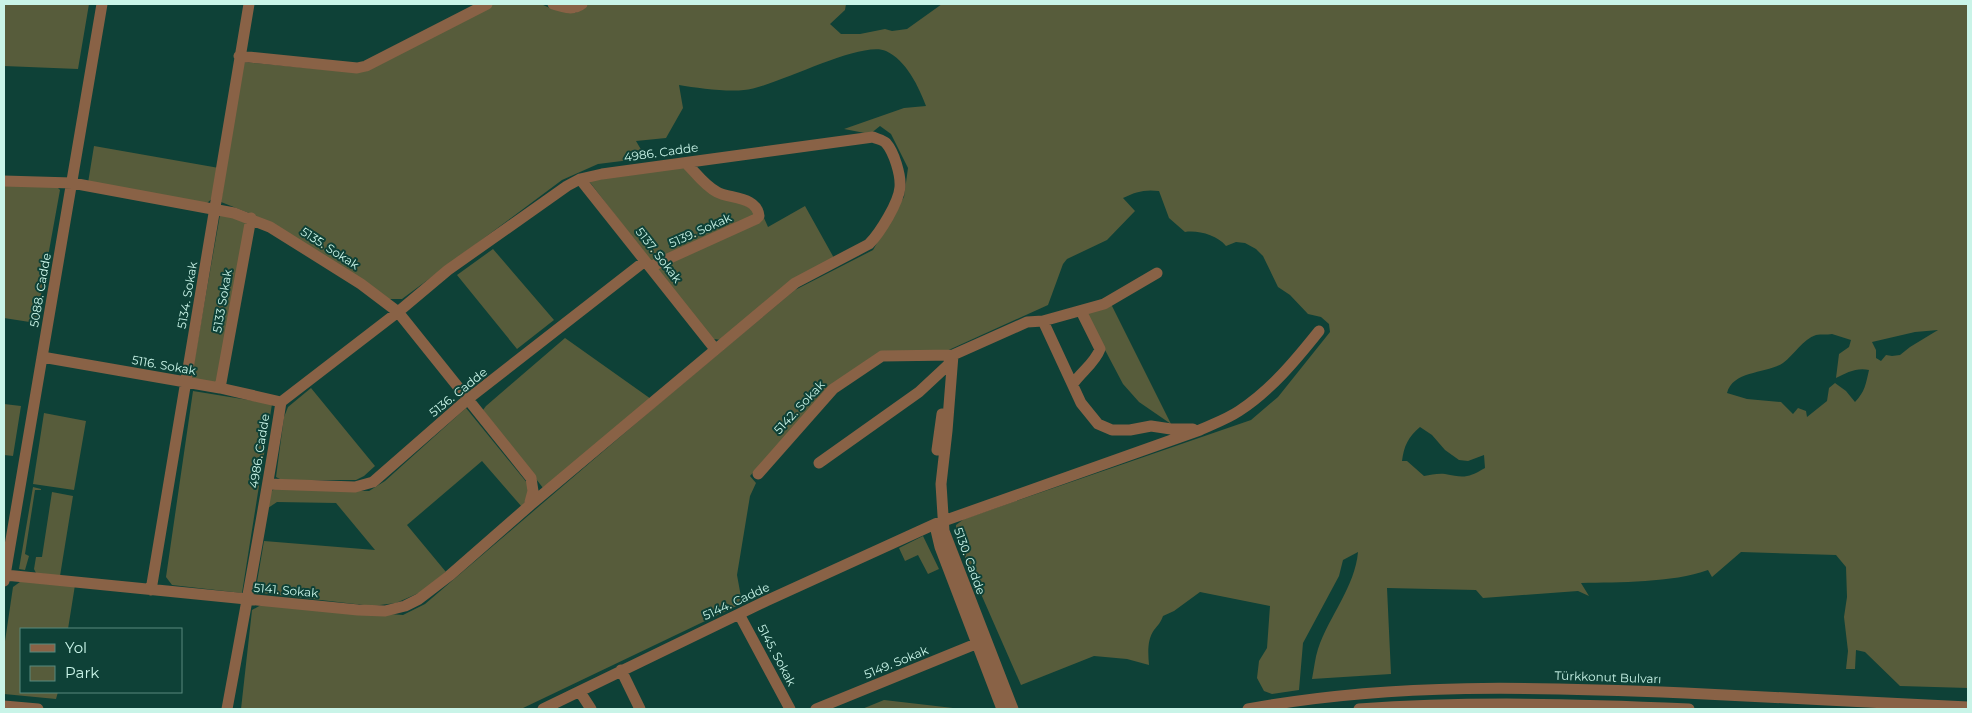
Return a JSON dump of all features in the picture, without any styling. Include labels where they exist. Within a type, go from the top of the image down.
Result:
[{"type":"street","name":"5088. Cadde","points":[[4,578],[102,4]]},
{"type":"street","name":"5134. Sokak","points":[[151,590],[249,4]]},
{"type":"street","points":[[240,56],[358,68],[366,66],[487,4]]},
{"type":"street","points":[[553,4],[570,8],[577,8],[582,4]]},
{"type":"street","name":"4986. Cadde","points":[[227,709],[248,600],[281,402],[462,260],[567,186],[580,179],[686,162],[872,137],[885,142],[894,155],[900,186],[898,196],[877,236],[869,244],[795,283],[529,506]]},
{"type":"street","name":"5139. Sokak","points":[[648,264],[756,219],[759,216],[758,211],[744,200],[716,192],[686,162]]},
{"type":"street","name":"5137. Sokak","points":[[580,179],[715,349]]},
{"type":"street","name":"5135. Sokak","points":[[4,181],[72,183],[216,209],[251,218],[287,237],[361,284],[398,312],[531,478],[533,491],[529,506]]},
{"type":"street","name":"5133 Sokak","points":[[220,388],[251,218]]},
{"type":"street","name":"5136. Cadde","points":[[268,484],[355,487],[365,486],[373,482],[468,399],[648,264]]},
{"type":"street","points":[[819,463],[919,392],[951,360],[1027,322],[1044,322],[1104,304],[1157,272]]},
{"type":"street","points":[[1073,384],[1080,373],[1098,356],[1100,349],[1081,311]]},
{"type":"street","points":[[1044,322],[1073,384],[1089,414],[1098,424],[1112,430],[1130,430],[1151,426],[1200,430]]},
{"type":"street","name":"5144. Cadde","points":[[543,709],[739,614],[938,523],[1200,430],[1238,411],[1264,393],[1287,370],[1319,331]]},
{"type":"street","name":"5142. Sokak","points":[[758,474],[833,389],[882,356],[951,360]]},
{"type":"street","name":"5116. Sokak","points":[[42,357],[220,388],[281,402]]},
{"type":"street","name":"5130. Cadde","points":[[951,360],[933,486],[938,523],[982,642],[1002,709]]},
{"type":"street","points":[[1255,384],[1264,393]]},
{"type":"street","name":"5141. Sokak","points":[[4,578],[385,611],[405,606],[419,599],[449,576],[529,506]]},
{"type":"street","name":"5145. Sokak","points":[[739,614],[790,709]]},
{"type":"street","name":"5130. Cadde","points":[[982,642],[1013,709]]},
{"type":"street","name":"5149. Sokak","points":[[816,709],[982,642]]},
{"type":"street","points":[[622,670],[640,709]]},
{"type":"street","name":"Türkkonut Bulvarı","points":[[1248,709],[1311,699],[1374,693],[1516,688],[1613,690],[1968,707]]},
{"type":"street","points":[[580,692],[592,709]]},
{"type":"street","points":[[4,706],[38,709]]},
{"type":"street","points":[[1359,709],[1613,706],[1689,709]]},
{"type":"green space","points":[[4,4],[89,4],[78,69],[4,66]]},
{"type":"green space","points":[[493,4],[541,4],[550,8],[575,13],[585,8],[587,4],[846,4],[845,10],[830,24],[841,34],[860,34],[885,29],[892,31],[907,29],[942,4],[1968,4],[1968,688],[1900,686],[1865,652],[1856,650],[1855,669],[1846,669],[1848,651],[1844,617],[1847,597],[1846,567],[1836,555],[1741,552],[1712,577],[1708,570],[1662,580],[1581,583],[1589,596],[1578,591],[1483,598],[1476,590],[1387,588],[1391,674],[1312,679],[1318,649],[1352,577],[1358,552],[1343,560],[1339,576],[1303,643],[1299,690],[1272,694],[1264,691],[1257,678],[1259,661],[1267,648],[1270,606],[1200,592],[1174,611],[1163,616],[1150,638],[1148,651],[1149,665],[1127,659],[1094,656],[1021,685],[956,537],[956,525],[964,519],[1251,420],[1278,397],[1330,332],[1329,324],[1321,317],[1308,314],[1290,295],[1278,287],[1263,256],[1256,249],[1245,243],[1236,242],[1226,246],[1218,239],[1207,234],[1185,232],[1169,218],[1159,191],[1149,190],[1123,198],[1135,211],[1107,240],[1067,259],[1063,264],[1048,305],[942,353],[879,353],[830,387],[750,476],[756,483],[750,496],[737,575],[741,597],[747,601],[521,709],[241,709],[252,610],[261,605],[403,615],[425,604],[795,290],[873,250],[904,197],[908,168],[891,134],[880,126],[870,134],[844,129],[904,108],[926,106],[916,83],[906,67],[886,51],[874,49],[857,52],[776,81],[744,90],[720,90],[679,85],[683,108],[666,138],[636,141],[646,158],[598,164],[562,180],[402,299],[388,299],[254,215],[221,202],[242,62],[352,72],[367,70]],"holes":[[[1938,330],[1900,355],[1886,355],[1881,361],[1876,358],[1876,350],[1872,342],[1915,332]],[[1832,334],[1851,340],[1849,347],[1839,354],[1836,378],[1856,370],[1869,370],[1863,391],[1855,402],[1846,391],[1835,383],[1829,388],[1827,401],[1807,417],[1806,411],[1798,408],[1793,414],[1781,402],[1747,399],[1727,393],[1730,386],[1736,380],[1743,376],[1776,367],[1783,363],[1811,337]],[[1420,427],[1432,435],[1445,450],[1459,460],[1468,461],[1484,455],[1485,468],[1466,476],[1442,474],[1424,476],[1407,461],[1402,461],[1407,442]]]},
{"type":"green space","points":[[94,146],[219,168],[214,197],[207,203],[88,183]]},
{"type":"green space","points":[[684,166],[754,211],[753,217],[651,262],[589,181]]},
{"type":"green space","points":[[4,185],[56,186],[60,190],[36,323],[4,318]]},
{"type":"green space","points":[[805,206],[834,258],[722,340],[713,339],[657,269],[764,218],[768,227]]},
{"type":"green space","points":[[220,215],[247,220],[218,384],[191,379]]},
{"type":"green space","points":[[493,249],[554,320],[517,349],[457,275]]},
{"type":"green space","points":[[1111,304],[1171,424],[1139,402],[1123,384],[1086,314]]},
{"type":"green space","points":[[565,338],[651,399],[543,488],[483,410]]},
{"type":"green space","points":[[311,388],[375,466],[364,476],[356,480],[282,480],[276,477],[284,417],[288,407]]},
{"type":"green space","points":[[193,391],[272,404],[242,593],[172,585],[166,577]]},
{"type":"green space","points":[[4,404],[21,406],[13,456],[4,455]]},
{"type":"green space","points":[[466,408],[528,484],[528,495],[522,507],[482,461],[407,525],[446,572],[421,592],[396,603],[372,606],[261,593],[256,588],[264,541],[375,550],[336,503],[277,502],[268,508],[271,491],[275,489],[369,491],[385,481]]},
{"type":"green space","points":[[44,413],[86,421],[74,490],[33,484]]},
{"type":"green space","points":[[33,487],[41,490],[35,490],[25,554],[29,556],[25,570],[19,569]]},
{"type":"green space","points":[[52,492],[73,496],[60,576],[36,573],[34,569],[36,557],[42,557]]},
{"type":"green space","points":[[923,536],[939,569],[928,574],[918,555],[905,561],[899,548]]},
{"type":"green space","points":[[24,579],[75,585],[68,628],[20,628],[20,693],[58,693],[56,699],[4,694],[4,648],[13,587]]},
{"type":"green space","points":[[884,700],[953,708],[954,709],[862,709]]}]
